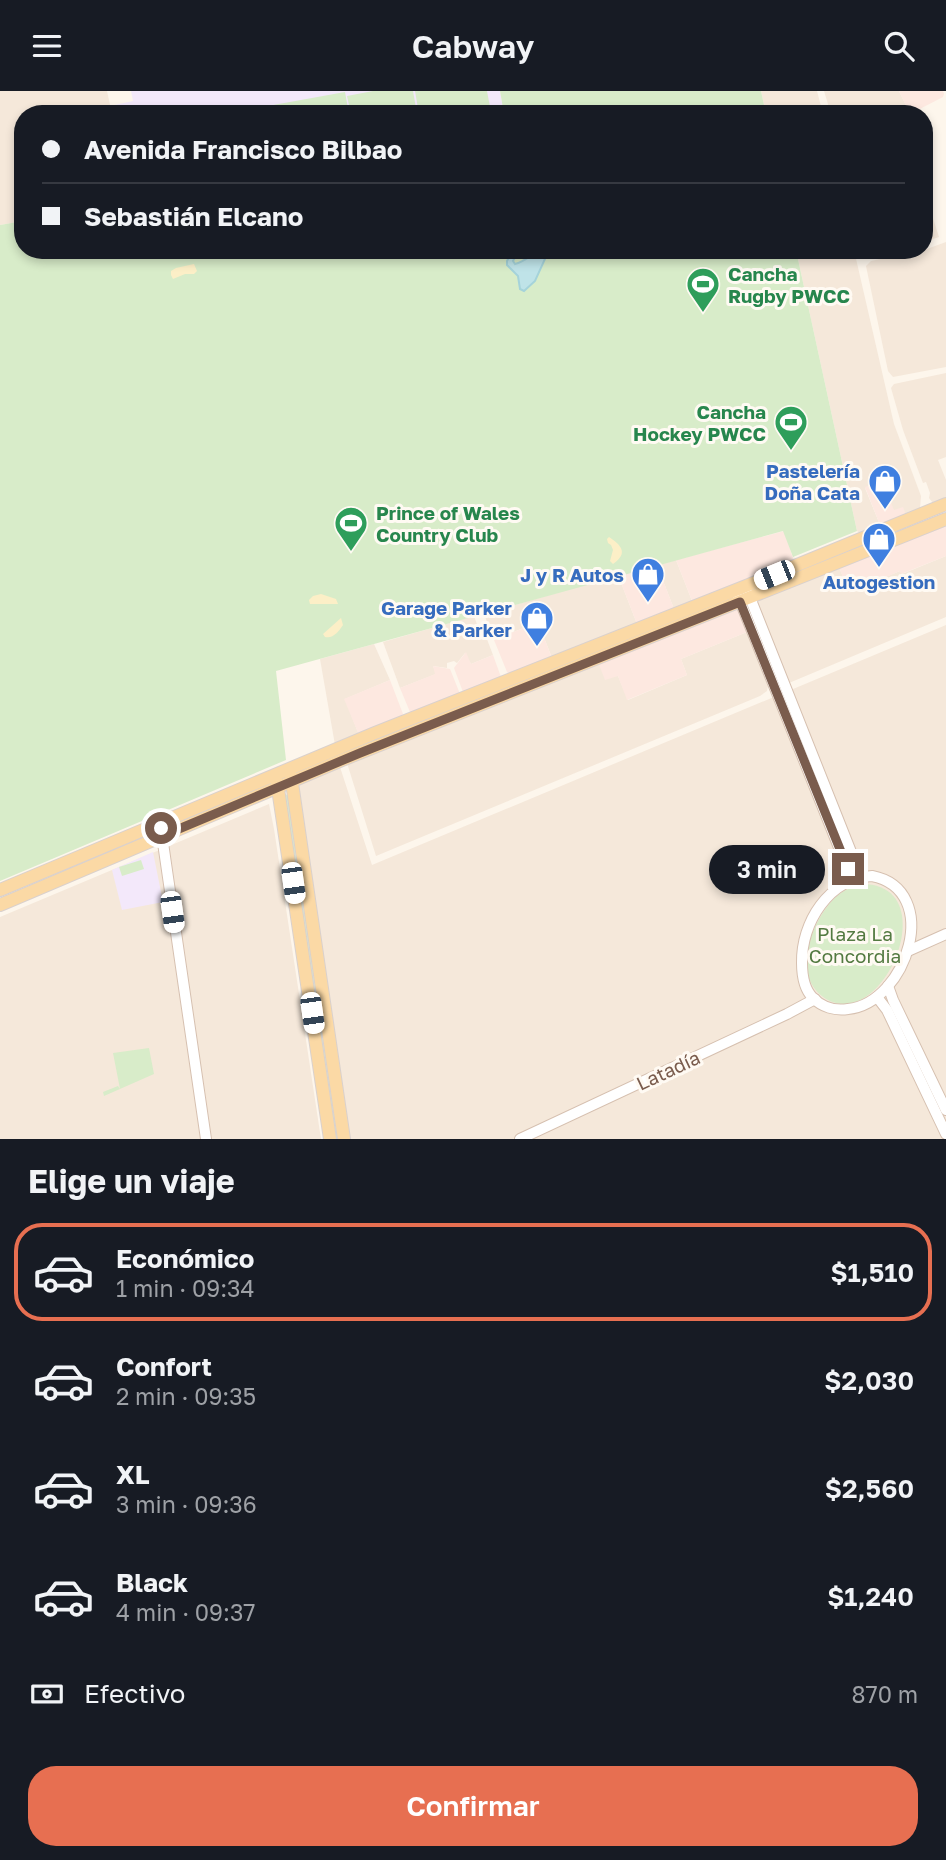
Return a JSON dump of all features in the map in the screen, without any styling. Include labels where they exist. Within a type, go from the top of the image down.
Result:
[{"type":"main road","points":[[918,531],[940,507]]},
{"type":"main road","points":[[0,905],[162,836],[291,775],[743,594],[940,507]]},
{"type":"main road","points":[[743,594],[946,519]]},
{"type":"main road","points":[[291,775],[344,1139]]},
{"type":"main road","points":[[0,890],[164,820],[277,781]]},
{"type":"main road","points":[[277,781],[330,1139]]},
{"type":"main road","points":[[162,836],[164,820]]},
{"type":"street","points":[[743,594],[857,879]]},
{"type":"street","points":[[162,836],[206,1139]]},
{"type":"street","points":[[872,877],[887,880],[904,898],[910,913],[911,926],[908,951],[888,986],[877,997],[861,1006],[845,1010],[827,1007],[807,989],[802,952],[810,921],[836,889],[857,879],[872,877]]},
{"type":"street","points":[[908,951],[946,934]]},
{"type":"street","points":[[888,986],[946,1110]]},
{"type":"street","points":[[877,997],[887,1010],[946,1134]]},
{"type":"street","name":"Latadía","points":[[520,1139],[815,999]]},
{"type":"shaded area","points":[[0,91],[107,91],[110,105],[14,105],[14,223],[0,225]]},
{"type":"shaded area","points":[[131,91],[500,91],[502,105],[115,105],[133,101]]},
{"type":"shaded area","points":[[761,91],[817,91],[821,105],[764,105]]},
{"type":"shaded area","points":[[824,91],[899,91],[906,105],[828,105]]},
{"type":"shaded area","points":[[899,91],[943,91],[944,94],[927,105],[906,105]]},
{"type":"shaded area","points":[[933,218],[939,237],[933,239]]},
{"type":"shaded area","points":[[946,242],[946,367],[893,377],[888,371],[866,266],[871,261],[881,259],[933,259],[933,247]]},
{"type":"shaded area","points":[[798,259],[856,259],[894,424],[921,496],[920,508],[906,515],[894,510],[865,488],[880,525],[860,533],[857,531]]},
{"type":"shaded area","points":[[946,373],[946,457],[938,460],[946,480],[946,499],[933,503],[903,430],[891,388],[894,384]]},
{"type":"shaded area","points":[[882,481],[894,510],[903,507],[906,515],[880,525],[865,487]]},
{"type":"shaded area","points":[[946,524],[946,556],[901,574],[900,571],[849,593],[839,567]]},
{"type":"shaded area","points":[[784,531],[794,561],[692,601],[676,560]]},
{"type":"shaded area","points":[[946,556],[946,617],[789,683],[756,605],[759,599],[839,567],[849,592]]},
{"type":"shaded area","points":[[676,560],[692,601],[674,609],[657,565]]},
{"type":"shaded area","points":[[657,565],[674,609],[637,624],[618,575]]},
{"type":"shaded area","points":[[618,575],[637,624],[552,658],[538,622],[494,640],[484,614]]},
{"type":"shaded area","points":[[735,608],[740,612],[747,632],[681,659],[687,675],[627,700],[618,676],[605,680],[598,662]]},
{"type":"shaded area","points":[[474,616],[493,655],[471,664],[465,653],[457,663],[447,663],[447,668],[433,666],[436,674],[400,688],[383,642]]},
{"type":"shaded area","points":[[538,622],[552,658],[509,674],[494,640]]},
{"type":"shaded area","points":[[946,625],[946,1139],[348,1139],[296,790],[301,784],[340,767],[372,865]]},
{"type":"shaded area","points":[[747,632],[768,686],[767,691],[760,696],[376,856],[347,763],[598,662],[618,676],[628,700],[687,675],[681,659]]},
{"type":"shaded area","points":[[374,644],[390,680],[345,699],[359,735],[335,745],[320,659]]},
{"type":"shaded area","points":[[466,652],[471,664],[493,655],[501,677],[463,692],[454,668]]},
{"type":"shaded area","points":[[433,666],[450,669],[460,694],[410,712],[400,688],[435,674]]},
{"type":"shaded area","points":[[390,680],[403,714],[359,735],[344,699]]},
{"type":"shaded area","points":[[269,804],[321,1139],[0,1139],[0,917]]},
{"type":"shaded area","points":[[153,852],[163,902],[122,910],[112,870]]},
{"type":"green space","points":[[373,91],[413,91],[415,105],[349,105],[347,96]]},
{"type":"green space","points":[[415,91],[487,91],[490,105],[417,105]]},
{"type":"green space","points":[[500,91],[761,91],[764,105],[502,105]]},
{"type":"green space","points":[[345,92],[347,105],[274,105]]},
{"type":"green space","name":"Prince of Wales Country Club","points":[[14,223],[14,259],[798,259],[857,531],[793,557],[783,531],[276,671],[286,760],[0,881],[0,225]]},
{"type":"green space","points":[[260,786],[261,789],[0,900],[0,898]]},
{"type":"green space","points":[[288,794],[338,1139],[284,796]]},
{"type":"green space","points":[[141,860],[144,869],[122,876],[119,867]]},
{"type":"green space","name":"Plaza La Concordia","points":[[861,884],[886,890],[900,906],[903,929],[897,954],[885,977],[868,995],[848,1004],[826,999],[815,989],[809,977],[808,947],[828,906],[842,892]]},
{"type":"green space","points":[[149,1048],[154,1074],[120,1089],[113,1053]]},
{"type":"green space","points":[[118,1086],[120,1089],[104,1096],[103,1092]]},
{"type":"sand","points":[[194,264],[197,271],[194,274],[173,279],[171,271]]},
{"type":"sand","points":[[609,537],[622,549],[621,556],[613,564],[610,561],[613,550],[608,543]]},
{"type":"sand","points":[[321,594],[336,599],[338,604],[310,604],[309,600],[313,596]]},
{"type":"sand","points":[[341,618],[343,625],[340,630],[333,636],[325,637],[323,634]]},
{"type":"water","points":[[514,259],[515,264],[526,259],[545,259],[535,281],[524,291],[520,289],[518,276],[507,265],[507,261]]},
{"type":"place","name":"Cancha Rugby PWCC","points":[[703,314]]},
{"type":"place","name":"Cancha Hockey PWCC","points":[[791,452]]},
{"type":"place","name":"Pastelería Doña Cata","points":[[885,511]]},
{"type":"place","name":"Prince of Wales Country Club","points":[[351,553]]},
{"type":"place","name":"Autogestion","points":[[879,569]]},
{"type":"place","name":"J y R Autos","points":[[648,604]]},
{"type":"place","name":"Garage Parker & Parker","points":[[537,648]]},
{"type":"route","points":[[161,828],[162,836],[360,753],[740,602],[848,869]]}]
